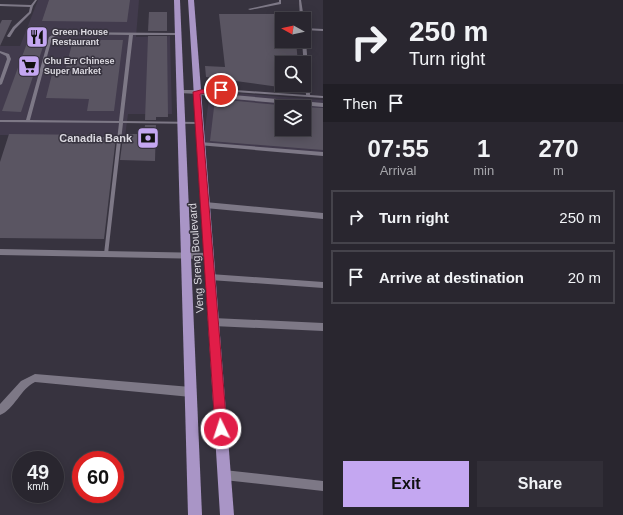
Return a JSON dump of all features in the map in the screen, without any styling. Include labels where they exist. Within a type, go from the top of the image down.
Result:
[{"type":"main road","name":"Veng Sreng Boulevard","points":[[176,0],[196,515]]},
{"type":"main road","name":"Veng Sreng Boulevard","points":[[191,0],[200,92],[200,144],[227,515]]},
{"type":"street","points":[[180,92],[200,92],[209,96],[323,105]]},
{"type":"street","points":[[200,144],[323,154]]},
{"type":"street","points":[[205,205],[323,216]]},
{"type":"street","points":[[0,252],[208,256]]},
{"type":"street","points":[[210,277],[323,285]]},
{"type":"street","points":[[213,322],[323,327]]},
{"type":"street","points":[[0,410],[5,407],[21,385],[29,379],[35,378],[191,392]]},
{"type":"street","points":[[224,475],[323,486]]},
{"type":"lane","points":[[9,36],[14,28],[30,12],[36,0]]},
{"type":"lane","points":[[250,9],[280,3],[280,0]]},
{"type":"lane","points":[[300,0],[301,12]]},
{"type":"lane","points":[[0,5],[32,6]]},
{"type":"lane","points":[[311,29],[323,30]]},
{"type":"lane","points":[[28,121],[51,38],[59,33],[178,34]]},
{"type":"lane","points":[[106,254],[130,34]]},
{"type":"lane","points":[[305,48],[308,96]]},
{"type":"lane","points":[[0,52],[8,55],[9,59],[0,84]]},
{"type":"lane","points":[[200,92],[208,90],[221,90],[323,97]]},
{"type":"lane","points":[[0,121],[199,123]]},
{"type":"shaded area","points":[[38,0],[139,0],[136,37],[170,36],[172,114],[128,114],[125,137],[0,135],[0,46],[20,46]]},
{"type":"shaded area","points":[[210,91],[323,100],[323,154],[203,143]]},
{"type":"building","points":[[49,0],[130,0],[127,22],[42,21]]},
{"type":"building","points":[[149,12],[167,12],[167,31],[148,31]]},
{"type":"building","points":[[219,14],[275,14],[275,48],[297,48],[297,56],[275,56],[275,86],[206,77],[205,66],[225,67]]},
{"type":"building","points":[[2,20],[12,20],[0,46],[0,24]]},
{"type":"building","points":[[30,35],[47,35],[21,112],[2,111]]},
{"type":"building","points":[[148,36],[167,36],[168,117],[156,117],[156,120],[145,120]]},
{"type":"building","points":[[73,40],[123,40],[114,111],[87,111],[89,99],[46,98],[52,74],[64,75]]},
{"type":"building","points":[[278,92],[300,92],[300,93]]},
{"type":"building","points":[[215,99],[275,105],[275,136],[311,136],[311,107],[323,108],[323,150],[210,141]]},
{"type":"building","points":[[145,125],[156,125],[155,161],[120,160],[123,137],[130,137],[130,134],[144,134]]},
{"type":"building","points":[[9,134],[98,135],[98,137],[116,137],[104,239],[0,238],[0,162]]},
{"type":"place","name":"Green House Restaurant","points":[[37,37]]},
{"type":"place","name":"Chu Err Chinese Super Market","points":[[29,66]]},
{"type":"place","name":"Canadia Bank","points":[[148,138]]},
{"type":"route","points":[[221,90],[208,90],[204,93],[196,92],[221,429]]}]
